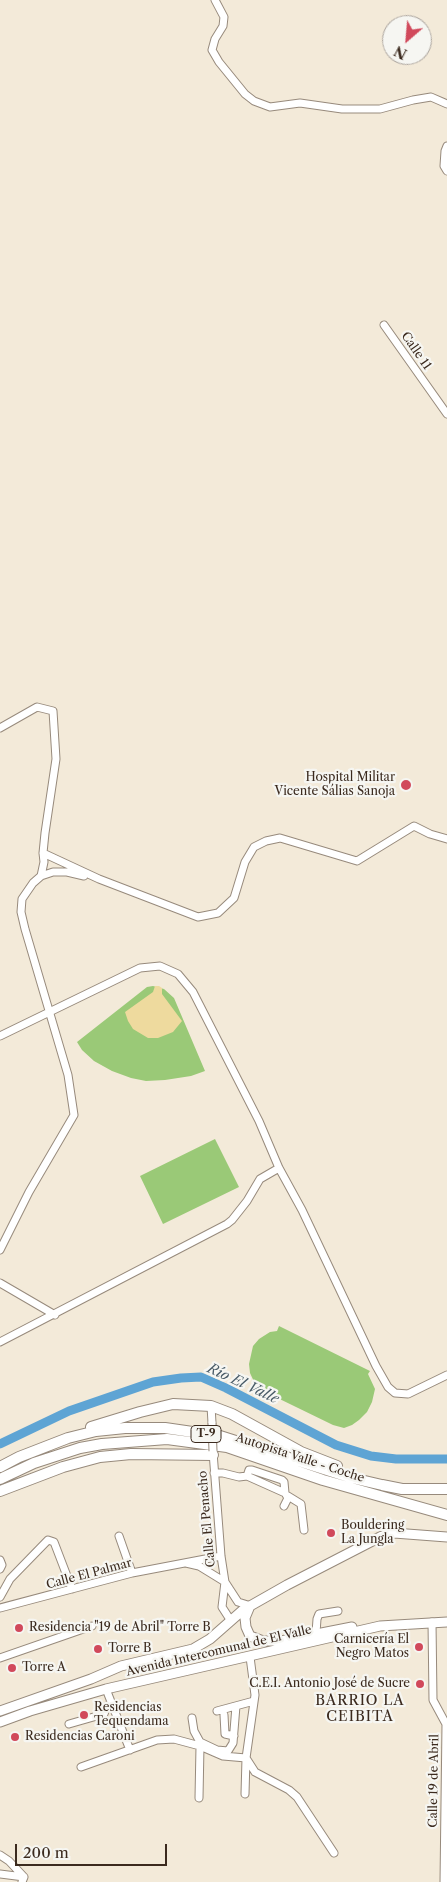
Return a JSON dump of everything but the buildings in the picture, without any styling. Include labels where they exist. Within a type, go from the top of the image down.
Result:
[{"type":"highway","name":"T-9","points":[[19,1457],[43,1444],[140,1412],[173,1404],[211,1406]]},
{"type":"highway","points":[[211,1406],[232,1414],[301,1452],[390,1486]]},
{"type":"highway","name":"Autopista Valle - Coche","points":[[0,1467],[19,1457],[68,1438],[96,1431],[126,1428],[165,1428],[220,1436],[352,1478],[390,1486],[432,1490],[447,1489]]},
{"type":"highway","name":"Autopista Valle - Coche","points":[[0,1479],[34,1462],[80,1448],[102,1444],[167,1439],[227,1447],[323,1480],[447,1515]]},
{"type":"highway","points":[[0,1491],[63,1467],[100,1457],[130,1454],[213,1453]]},
{"type":"highway","points":[[415,1507],[424,1505],[447,1510]]},
{"type":"main road","name":"Avenida Intercomunal de El Valle","points":[[0,1711],[91,1679],[121,1666],[193,1649],[210,1639],[237,1614],[287,1585],[382,1536],[394,1533],[447,1536]]},
{"type":"main road","points":[[250,1636],[244,1621],[251,1606]]},
{"type":"main road","points":[[231,1621],[258,1640],[273,1641],[368,1624],[380,1626]]},
{"type":"main road","name":"Avenida Intercomunal de El Valle","points":[[0,1722],[38,1708],[106,1689],[380,1626],[447,1622]]},
{"type":"street","points":[[215,0],[224,17],[223,26],[215,39],[212,50],[219,62],[254,102],[270,107],[300,103],[342,110],[380,109],[431,97],[447,104]]},
{"type":"street","points":[[447,146],[444,166],[447,171]]},
{"type":"street","name":"Calle 11","points":[[384,325],[447,414]]},
{"type":"street","points":[[0,728],[37,707],[53,711],[56,759],[41,876]]},
{"type":"street","points":[[43,853],[99,879],[198,917],[218,912],[234,898],[245,862],[254,847],[266,841],[280,838],[357,861],[414,826],[430,834],[447,839]]},
{"type":"street","points":[[0,1250],[29,1192],[74,1116],[68,1075],[21,912],[22,899],[26,891],[41,876],[53,872],[67,872],[99,879]]},
{"type":"street","points":[[0,1036],[140,968],[160,966],[178,974],[193,992],[259,1121],[279,1168],[302,1210],[376,1366],[388,1387],[395,1393],[404,1394],[447,1375]]},
{"type":"street","points":[[0,1342],[227,1224],[247,1201],[260,1179],[279,1168]]},
{"type":"street","points":[[0,1283],[55,1315]]},
{"type":"street","name":"Calle El Penacho","points":[[211,1406],[214,1473],[225,1582]]},
{"type":"street","points":[[247,1476],[249,1470],[252,1470],[284,1481],[287,1495],[284,1506]]},
{"type":"street","points":[[214,1473],[239,1477],[247,1476],[287,1495],[301,1504],[304,1530]]},
{"type":"street","points":[[269,1486],[273,1477]]},
{"type":"street","points":[[119,1536],[132,1573]]},
{"type":"street","points":[[0,1598],[10,1579],[40,1546],[49,1540],[54,1542],[72,1590]]},
{"type":"street","name":"Calle El Palmar","points":[[0,1608],[132,1573],[221,1556]]},
{"type":"street","points":[[0,1560],[2,1565],[0,1569]]},
{"type":"street","points":[[184,1562],[200,1566],[225,1582],[238,1602],[251,1606]]},
{"type":"street","points":[[225,1582],[222,1607],[231,1621]]},
{"type":"street","points":[[316,1634],[319,1614],[338,1611]]},
{"type":"street","name":"Calle 19 de Abril","points":[[432,1622],[434,1700],[446,1724],[444,1882]]},
{"type":"street","points":[[0,1658],[92,1626]]},
{"type":"street","points":[[245,1794],[246,1758],[254,1701],[250,1657]]},
{"type":"street","points":[[106,1689],[130,1750]]},
{"type":"street","points":[[234,1736],[225,1734],[220,1713],[254,1701]]},
{"type":"street","points":[[69,1724],[104,1714],[107,1706],[112,1703]]},
{"type":"street","points":[[192,1718],[194,1731],[200,1742],[217,1750],[228,1751],[232,1746],[234,1736],[236,1706]]},
{"type":"street","points":[[81,1767],[156,1740],[174,1738],[223,1756],[246,1758]]},
{"type":"street","points":[[199,1798],[200,1746]]},
{"type":"street","points":[[246,1758],[255,1772],[289,1790],[297,1797],[334,1853]]},
{"type":"street","points":[[0,1855],[9,1861],[23,1879]]},
{"type":"street","points":[[0,1874],[23,1879]]},
{"type":"green space","points":[[153,986],[164,989],[174,998],[205,1071],[191,1076],[165,1080],[146,1081],[131,1078],[112,1071],[94,1061],[82,1050],[77,1042],[147,987]]},
{"type":"green space","points":[[215,1139],[239,1187],[163,1224],[140,1176]]},
{"type":"green space","points":[[279,1326],[370,1371],[368,1374],[375,1389],[367,1412],[359,1420],[344,1428],[333,1425],[257,1388],[250,1373],[249,1364],[253,1346],[259,1339],[270,1332],[277,1331]]},
{"type":"sand","points":[[155,986],[162,988],[162,994],[182,1021],[173,1032],[158,1038],[148,1038],[133,1029],[125,1012],[153,992]]},
{"type":"waterway","name":"Río El Valle","points":[[0,1444],[69,1411],[153,1382],[201,1377],[336,1445],[371,1456],[396,1459],[447,1459]]},
{"type":"place","name":"Hospital Militar Vicente Sálias Sanoja","points":[[406,785]]},
{"type":"place","name":"Bouldering La Jungla","points":[[331,1533]]},
{"type":"place","name":"Residencia \"19 de Abril\" Torre B","points":[[19,1628]]},
{"type":"place","name":"Carnicería El Negro Matos","points":[[419,1647]]},
{"type":"place","name":"Torre B","points":[[98,1649]]},
{"type":"place","name":"Torre A","points":[[12,1668]]},
{"type":"place","name":"C.E.I. Antonio José de Sucre","points":[[420,1684]]},
{"type":"place","name":"Residencias Tequendama","points":[[84,1715]]},
{"type":"place","name":"Residencias Caroni","points":[[15,1737]]},
{"type":"district","name":"BARRIO LA CEIBITA","points":[[360,1709]]}]
